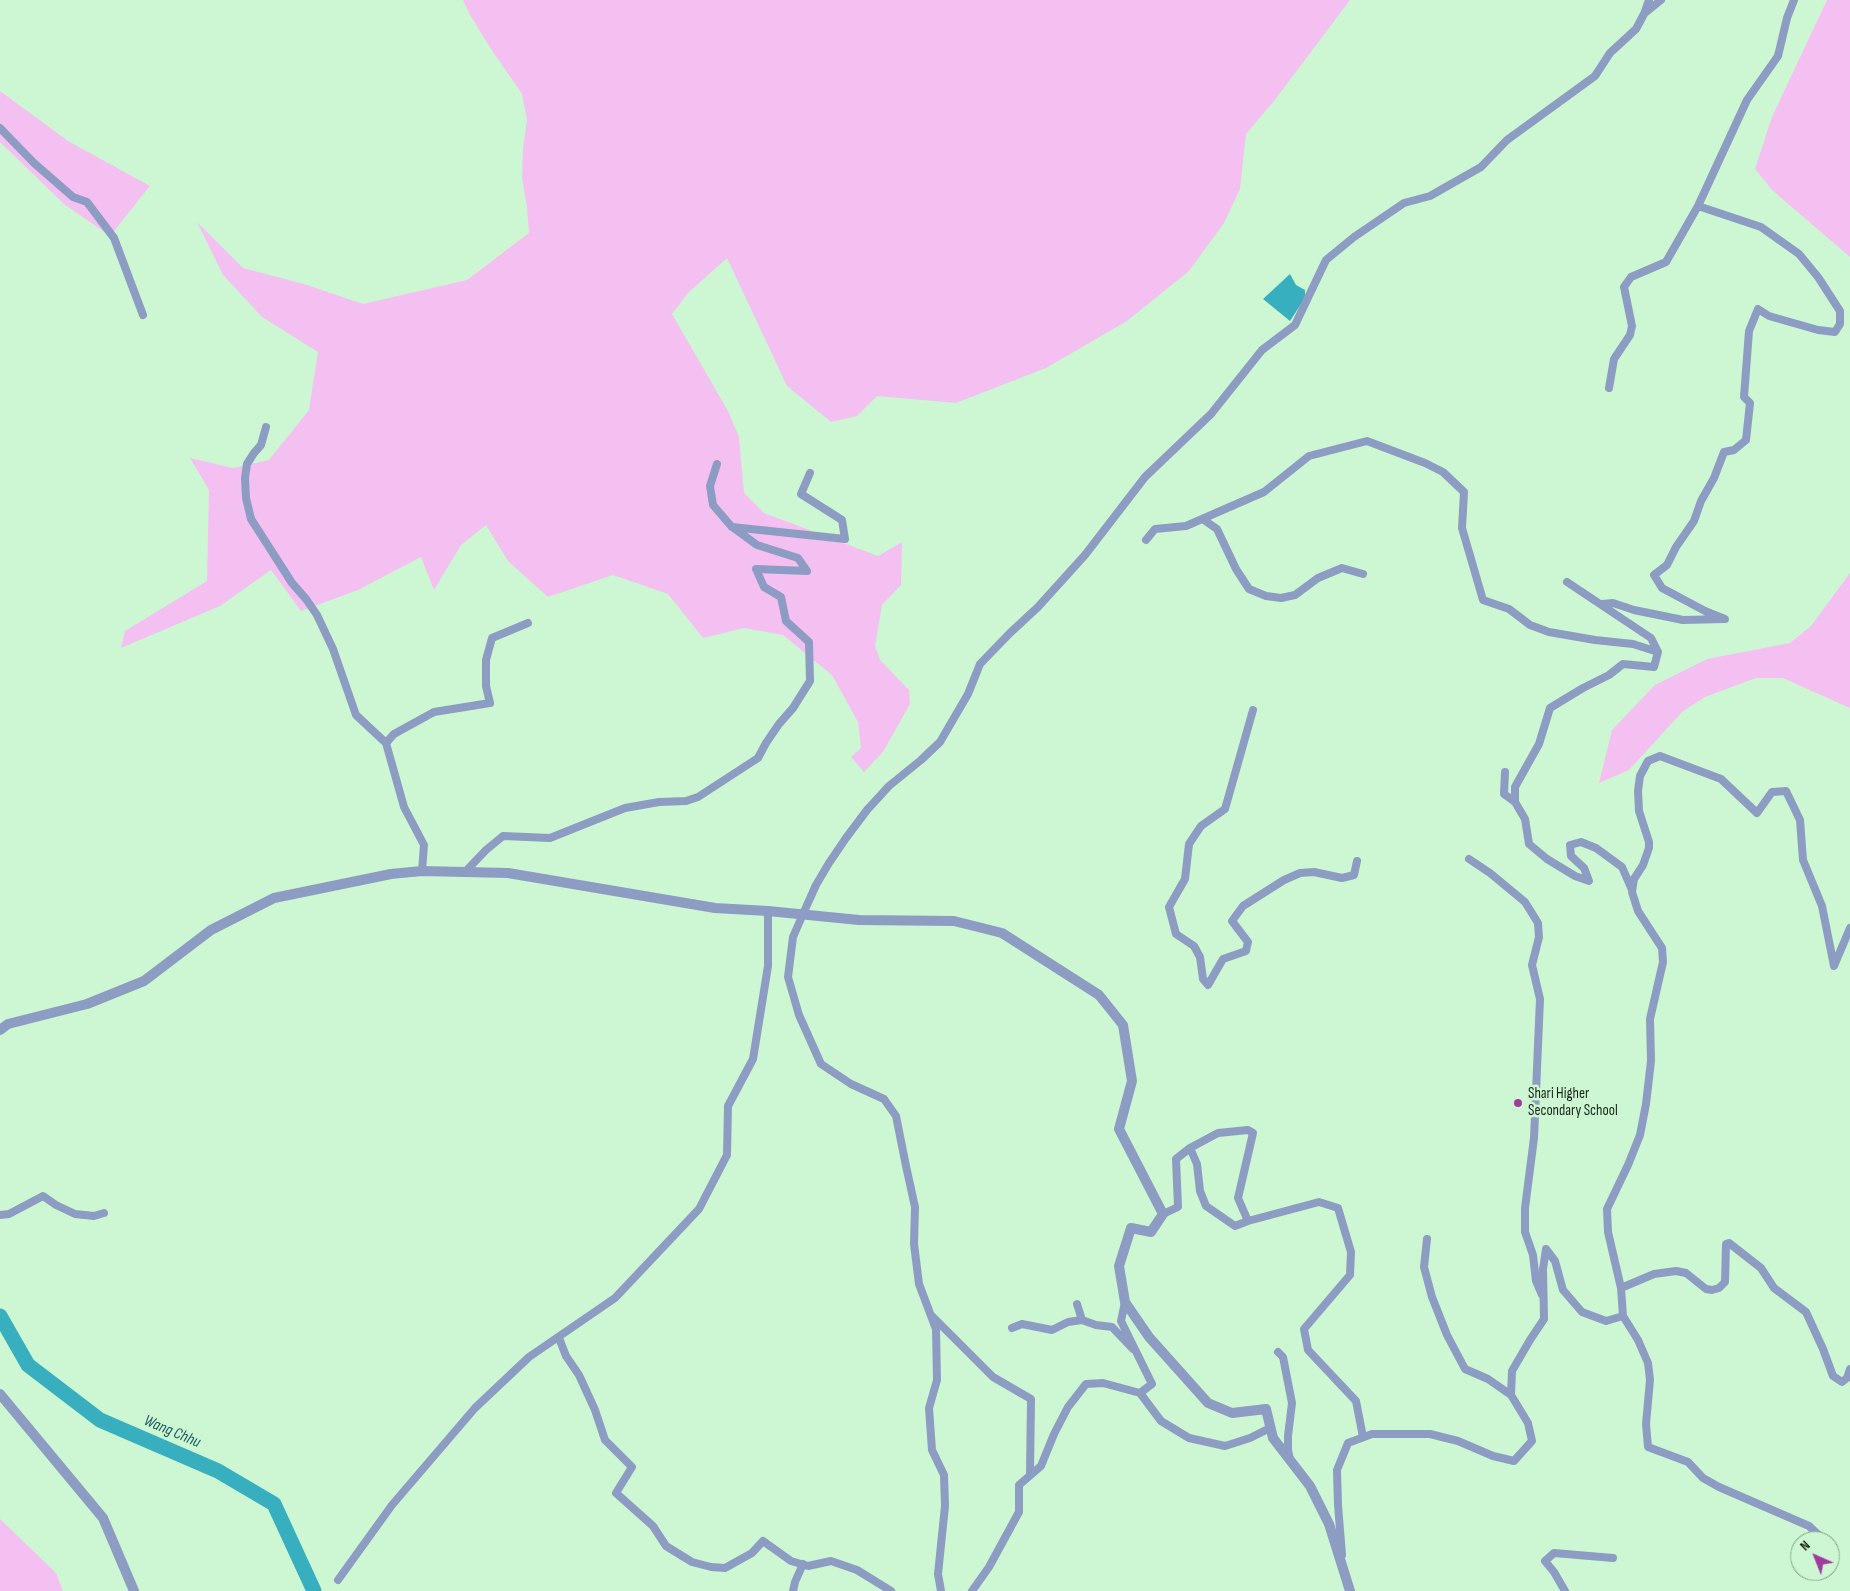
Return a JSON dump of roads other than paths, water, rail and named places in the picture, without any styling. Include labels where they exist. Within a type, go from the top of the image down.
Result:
[{"type":"street","points":[[942,1591],[938,1574],[945,1506],[944,1475],[932,1450],[929,1408],[937,1380],[936,1329],[919,1284],[914,1244],[914,1207],[896,1116],[884,1099],[851,1084],[821,1064],[799,1015],[788,977],[793,936],[816,885],[846,838],[867,810],[889,786],[940,742],[968,694],[980,664],[1038,608],[1085,555],[1145,477],[1211,414],[1262,350],[1296,325],[1326,260],[1354,237],[1404,203],[1430,196],[1481,167],[1507,140],[1595,76],[1610,53],[1636,29],[1649,0]]},
{"type":"street","points":[[1644,14],[1661,0]]},
{"type":"street","points":[[1609,388],[1614,359],[1630,336],[1632,326],[1624,286],[1630,277],[1666,262],[1698,206],[1747,100],[1778,56],[1787,18],[1794,0]]},
{"type":"street","points":[[0,128],[34,163],[73,197],[87,202],[114,238],[144,315]]},
{"type":"street","points":[[1602,604],[1613,603],[1634,610],[1683,620],[1725,619],[1704,611],[1662,588],[1654,575],[1667,565],[1676,547],[1694,521],[1700,501],[1714,478],[1724,452],[1734,450],[1746,440],[1750,403],[1744,397],[1749,331],[1758,309],[1769,316],[1818,330],[1835,332],[1840,324],[1840,311],[1818,277],[1799,254],[1761,227],[1698,206]]},
{"type":"street","points":[[266,427],[262,445],[254,452],[247,464],[246,498],[251,519],[292,583],[317,615],[333,649],[356,715],[386,743],[404,807],[424,845],[422,871]]},
{"type":"street","points":[[1146,540],[1155,528],[1186,526],[1204,520],[1264,492],[1309,456],[1367,441],[1408,456],[1443,472],[1464,492],[1462,528],[1483,600],[1509,609],[1530,625],[1549,632],[1594,640],[1633,644],[1658,652]]},
{"type":"street","points":[[466,872],[486,850],[503,836],[550,838],[593,819],[625,808],[659,802],[686,801],[698,797],[758,758],[779,724],[793,708],[810,682],[809,642],[786,621],[781,597],[764,587],[756,569],[807,571],[798,558],[757,545],[731,526],[713,505],[710,486],[716,464]]},
{"type":"street","points":[[731,526],[845,538],[842,520],[801,494],[810,473]]},
{"type":"street","points":[[1204,520],[1217,529],[1236,569],[1249,589],[1266,596],[1281,598],[1295,595],[1318,578],[1342,568],[1363,574]]},
{"type":"street","points":[[1515,802],[1515,787],[1538,744],[1550,708],[1609,675],[1624,664],[1654,667],[1658,652],[1651,638],[1568,582]]},
{"type":"street","points":[[386,743],[394,734],[434,712],[490,703],[486,686],[486,660],[492,638],[528,624]]},
{"type":"street","points":[[1252,710],[1225,809],[1201,826],[1190,844],[1185,879],[1169,907],[1176,934],[1194,946],[1200,957],[1203,979],[1208,985],[1223,959],[1246,951],[1248,942],[1232,920],[1244,906],[1284,880],[1300,873],[1314,872],[1342,878],[1354,875],[1357,861]]},
{"type":"street","points":[[1632,892],[1634,879],[1643,865],[1649,848],[1649,842],[1639,812],[1638,791],[1640,776],[1648,761],[1660,756],[1721,779],[1757,813],[1772,792],[1786,791],[1800,820],[1803,860],[1822,906],[1834,966],[1850,928]]},
{"type":"street","points":[[1506,772],[1504,794],[1515,802],[1525,820],[1529,844],[1547,859],[1576,876],[1589,881],[1584,868],[1571,856],[1570,845],[1580,842],[1596,848],[1622,867],[1638,911],[1662,948],[1663,962],[1650,1019],[1651,1061],[1640,1136],[1607,1209],[1608,1232],[1620,1288],[1623,1316],[1638,1340],[1648,1364],[1650,1380],[1646,1424],[1648,1447],[1688,1462],[1703,1478],[1719,1487],[1809,1526],[1814,1531]]},
{"type":"street","points":[[1469,859],[1490,873],[1525,902],[1538,923],[1539,937],[1532,965],[1540,999],[1539,1028],[1534,1138],[1525,1208],[1525,1232],[1533,1255],[1536,1281],[1545,1301]]},
{"type":"street","points":[[0,1030],[8,1024],[87,1004],[144,981],[211,930],[274,898],[391,874],[422,871],[508,874],[715,908],[859,920],[954,921],[1002,933],[1100,995],[1123,1024],[1132,1081],[1119,1129],[1163,1214]]},
{"type":"street","points":[[338,1580],[392,1505],[475,1408],[529,1357],[616,1298],[698,1210],[727,1155],[728,1106],[753,1059],[768,966],[768,911]]},
{"type":"street","points":[[1140,1393],[1152,1384],[1122,1321],[1125,1302],[1119,1266],[1131,1228],[1152,1232],[1163,1214],[1178,1207],[1176,1159],[1190,1148],[1218,1133],[1248,1130],[1253,1133],[1238,1198],[1248,1221]]},
{"type":"street","points":[[1190,1148],[1197,1164],[1200,1191],[1206,1206],[1235,1226],[1319,1202],[1338,1208],[1351,1252],[1350,1275],[1304,1328],[1308,1350],[1356,1401],[1363,1437]]},
{"type":"street","points":[[0,1215],[10,1214],[43,1196],[75,1214],[94,1216],[104,1212]]},
{"type":"street","points":[[1343,1568],[1337,1470],[1348,1442],[1372,1434],[1430,1434],[1458,1441],[1493,1456],[1514,1461],[1532,1441],[1528,1423],[1511,1396],[1488,1379],[1465,1370],[1447,1335],[1432,1296],[1424,1267],[1427,1239]]},
{"type":"street","points":[[1620,1288],[1654,1274],[1676,1271],[1686,1272],[1706,1289],[1719,1288],[1724,1282],[1726,1244],[1729,1243],[1760,1268],[1774,1288],[1806,1312],[1824,1349],[1833,1376],[1842,1382],[1847,1378],[1850,1368]]},
{"type":"street","points":[[1511,1396],[1512,1371],[1544,1319],[1543,1269],[1546,1249],[1555,1261],[1563,1290],[1582,1312],[1606,1321],[1623,1316]]},
{"type":"street","points":[[1125,1302],[1149,1337],[1208,1403],[1232,1413],[1266,1409],[1272,1438],[1310,1486],[1328,1524],[1350,1591]]},
{"type":"street","points":[[1077,1304],[1082,1320]]},
{"type":"street","points":[[930,1314],[993,1377],[1031,1399],[1030,1474]]},
{"type":"street","points":[[1012,1328],[1022,1324],[1052,1330],[1068,1322],[1082,1320],[1096,1325],[1112,1327],[1140,1359]]},
{"type":"street","points":[[559,1338],[566,1356],[579,1375],[595,1410],[605,1440],[632,1467],[616,1493],[653,1526],[666,1546],[692,1562],[710,1567],[725,1568],[752,1553],[763,1541],[791,1561],[808,1566],[831,1561],[857,1570],[891,1591]]},
{"type":"street","points":[[1278,1352],[1282,1357],[1292,1403],[1288,1436],[1290,1461]]},
{"type":"street","points":[[972,1591],[989,1567],[1019,1512],[1019,1485],[1041,1466],[1068,1406],[1086,1384],[1103,1383],[1140,1393],[1161,1421],[1189,1438],[1225,1446],[1250,1438],[1270,1428]]},
{"type":"street","points":[[0,1394],[103,1518],[134,1591]]},
{"type":"street","points":[[1565,1591],[1545,1561],[1554,1553],[1613,1558]]},
{"type":"street","points":[[793,1591],[803,1564]]},
{"type":"water","points":[[1290,274],[1296,285],[1305,290],[1305,298],[1290,321],[1263,299]]},
{"type":"waterway","name":"Wang Chhu","points":[[0,1316],[28,1365],[100,1420],[218,1471],[274,1504],[314,1591]]},
{"type":"place","name":"Shari Higher Secondary School","points":[[1518,1103]]}]
